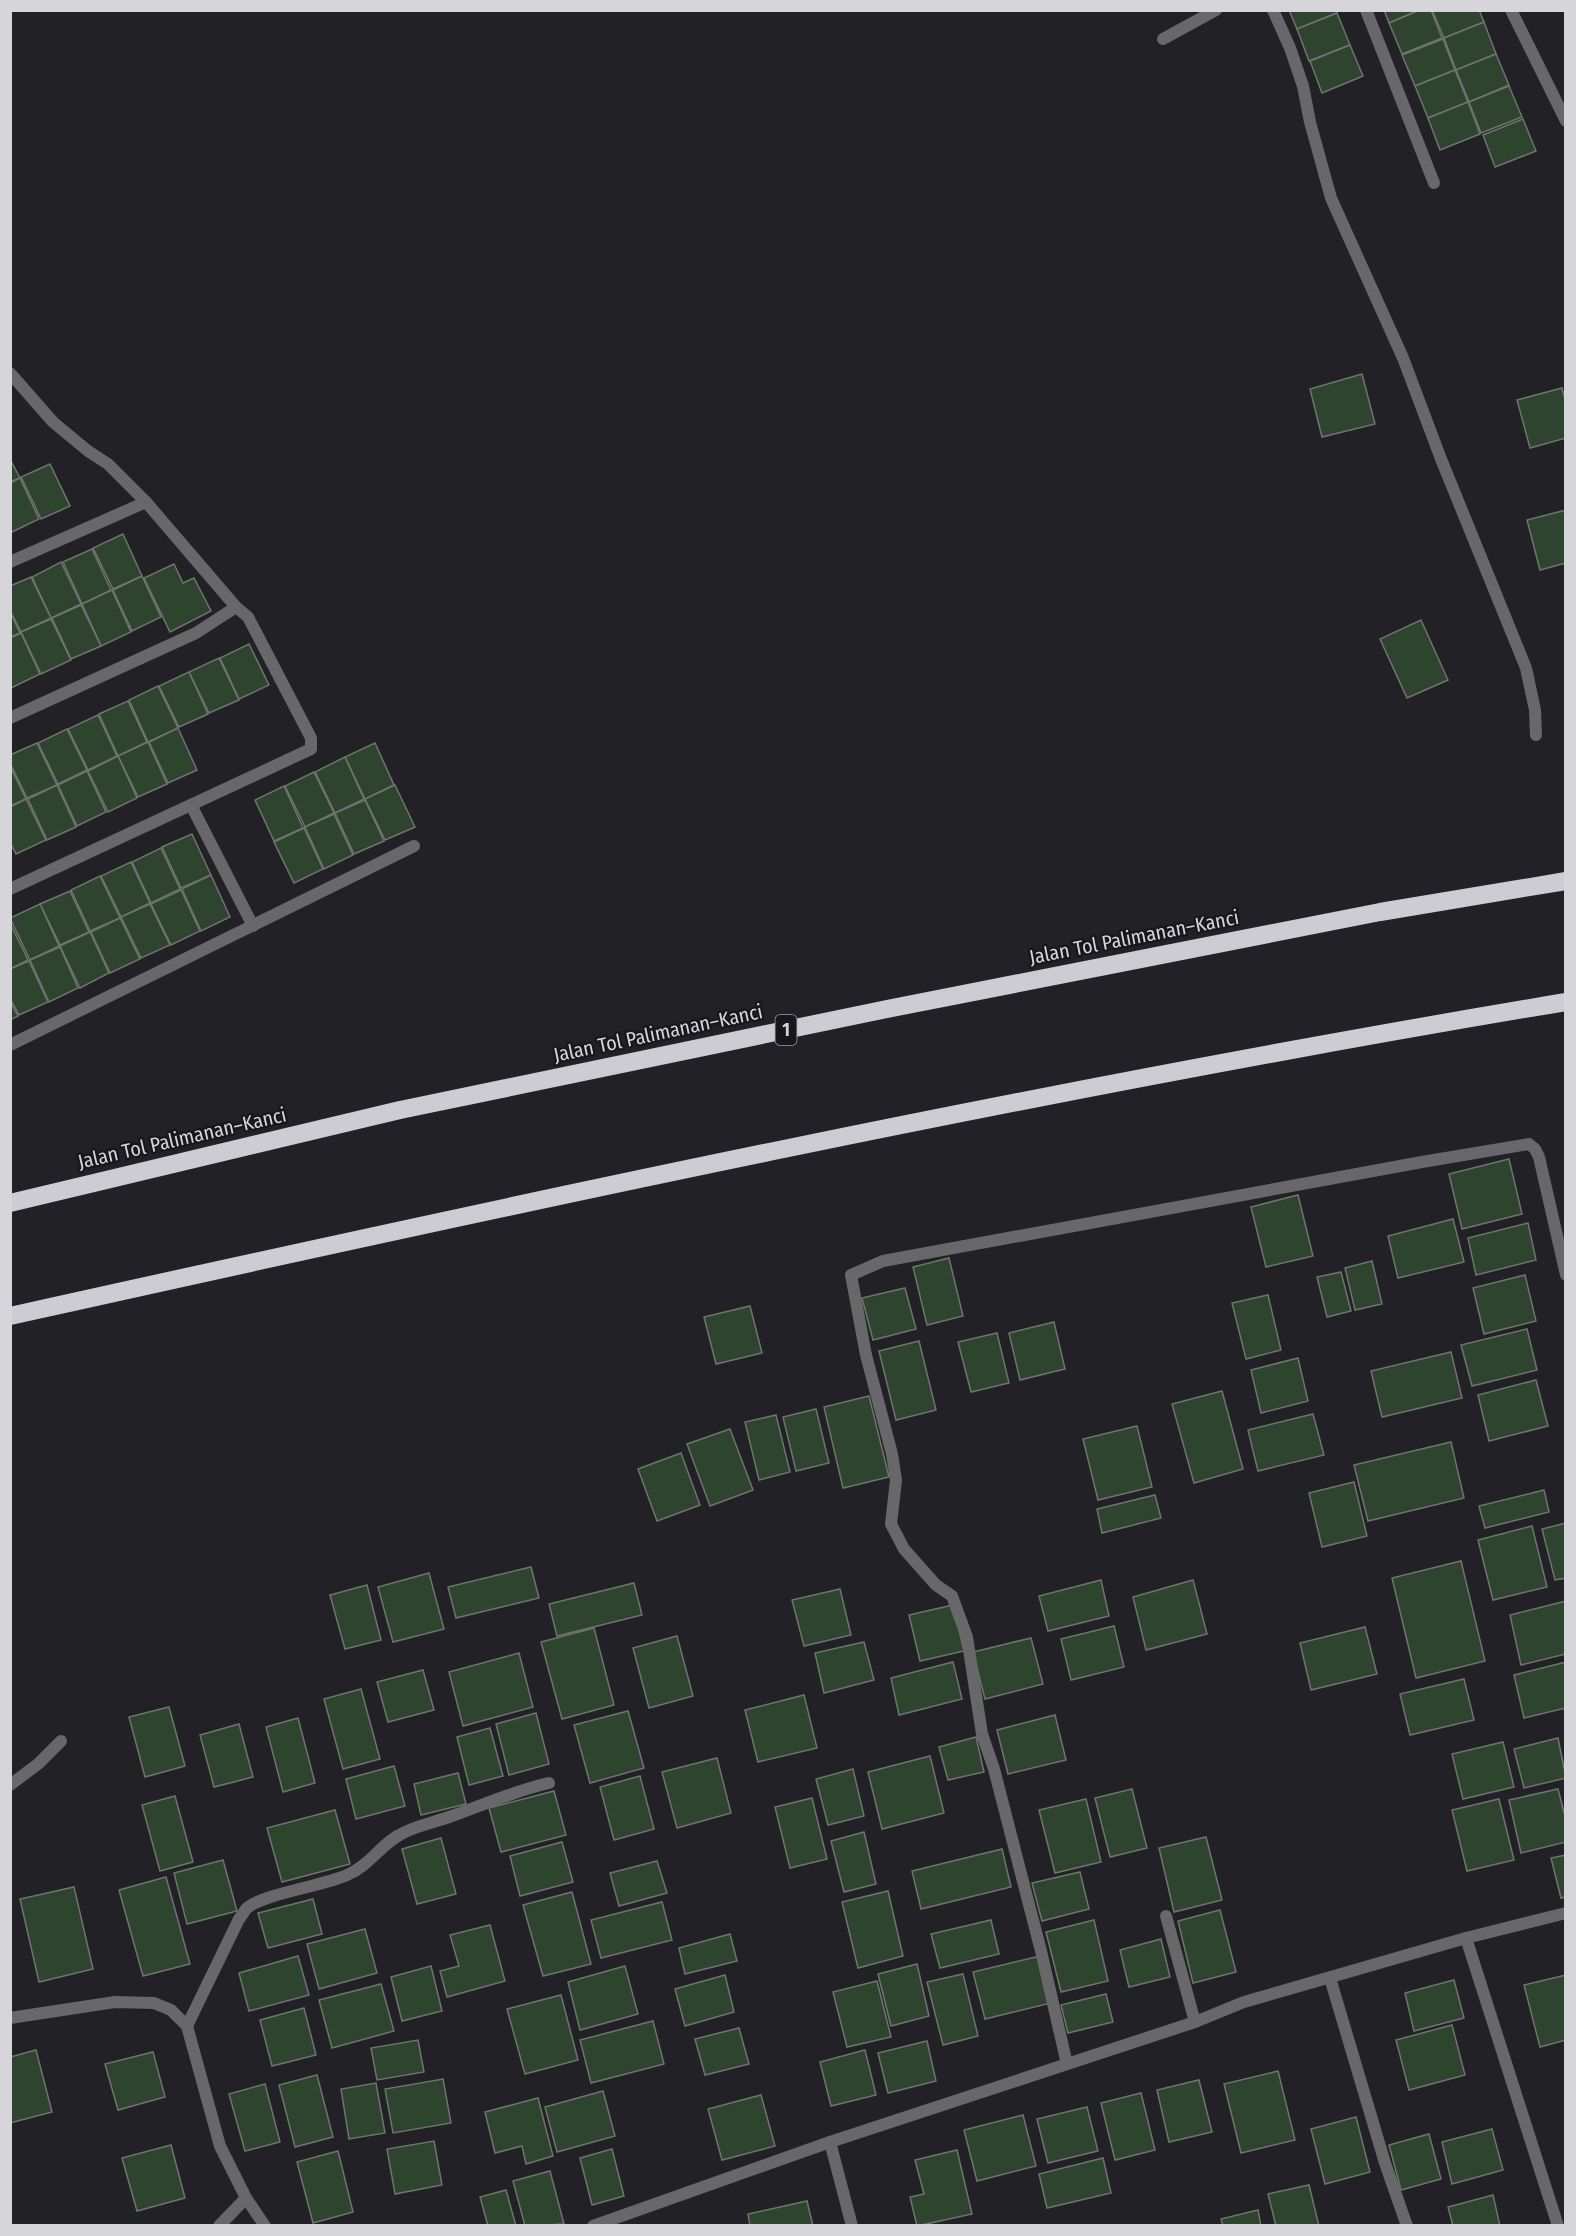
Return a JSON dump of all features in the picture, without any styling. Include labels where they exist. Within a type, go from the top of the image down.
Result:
[{"type":"highway","name":"Jalan Tol Palimanan–Kanci","points":[[10,1203],[400,1110],[899,1006],[1369,914],[1566,881]]},
{"type":"highway","points":[[10,1316],[453,1218],[912,1124],[1404,1029],[1566,1002]]},
{"type":"street","points":[[1162,39],[1216,10]]},
{"type":"street","points":[[1273,10],[1290,48],[1302,86],[1312,134],[1331,198],[1354,254],[1387,318],[1441,459],[1526,668],[1535,710],[1536,735]]},
{"type":"street","points":[[1366,10],[1434,183]]},
{"type":"street","points":[[1511,10],[1566,121]]},
{"type":"street","points":[[10,373],[15,385],[53,422],[88,451],[108,464],[146,502],[236,607],[248,617],[311,738],[311,749],[10,889]]},
{"type":"street","points":[[10,562],[146,502]]},
{"type":"street","points":[[10,718],[196,633],[236,607]]},
{"type":"street","points":[[190,805],[253,926]]},
{"type":"street","points":[[10,1045],[414,846]]},
{"type":"street","points":[[1067,2064],[994,1769],[982,1734],[967,1638],[952,1596],[936,1585],[904,1549],[891,1524],[896,1480],[892,1454],[866,1355],[851,1275],[883,1261],[1529,1144],[1539,1157],[1566,1275]]},
{"type":"street","points":[[10,1785],[38,1764],[60,1741]]},
{"type":"street","points":[[188,2026],[239,1919],[248,1908],[268,1898],[322,1885],[347,1876],[360,1869],[385,1845],[405,1832],[520,1790],[549,1783]]},
{"type":"street","points":[[593,2226],[830,2142],[1195,2022],[1244,2002],[1466,1938],[1566,1913]]},
{"type":"street","points":[[1166,1916],[1195,2022]]},
{"type":"street","points":[[1466,1938],[1558,2226]]},
{"type":"street","points":[[1330,1978],[1385,2163],[1407,2226]]},
{"type":"street","points":[[10,2018],[115,2002],[154,2003],[171,2010],[188,2026],[220,2146],[246,2198],[266,2226]]},
{"type":"street","points":[[830,2142],[852,2226]]},
{"type":"street","points":[[219,2226],[246,2198]]},
{"type":"building","points":[[1289,10],[1336,10],[1337,13],[1297,29]]},
{"type":"building","points":[[1384,10],[1420,10],[1389,23]]},
{"type":"building","points":[[1420,10],[1431,10],[1442,38],[1402,54],[1389,23]]},
{"type":"building","points":[[1432,10],[1479,10],[1484,22],[1444,38]]},
{"type":"building","points":[[1337,13],[1350,45],[1309,61],[1297,29]]},
{"type":"building","points":[[1484,22],[1496,54],[1456,70],[1444,38]]},
{"type":"building","points":[[1443,39],[1455,70],[1415,86],[1402,55]]},
{"type":"building","points":[[1350,45],[1363,76],[1322,93],[1310,61]]},
{"type":"building","points":[[1496,54],[1509,85],[1469,102],[1456,70]]},
{"type":"building","points":[[1455,70],[1468,102],[1428,118],[1415,86]]},
{"type":"building","points":[[1509,86],[1522,117],[1481,133],[1469,102]]},
{"type":"building","points":[[1468,102],[1480,134],[1440,150],[1428,118]]},
{"type":"building","points":[[1523,119],[1536,151],[1495,167],[1483,135]]},
{"type":"building","points":[[1362,374],[1375,424],[1322,437],[1310,389]]},
{"type":"building","points":[[1562,388],[1566,403],[1566,438],[1530,448],[1517,400]]},
{"type":"building","points":[[10,459],[20,478],[10,482]]},
{"type":"building","points":[[50,464],[70,506],[41,519],[21,477]]},
{"type":"building","points":[[20,478],[39,519],[10,533],[10,483]]},
{"type":"building","points":[[1566,510],[1566,563],[1540,570],[1527,520]]},
{"type":"building","points":[[123,534],[142,576],[113,589],[93,548]]},
{"type":"building","points":[[92,549],[111,590],[82,604],[63,562]]},
{"type":"building","points":[[61,562],[81,604],[51,618],[32,577]]},
{"type":"building","points":[[174,564],[183,583],[194,578],[211,611],[170,632],[144,578]]},
{"type":"building","points":[[142,576],[161,617],[132,631],[113,590]]},
{"type":"building","points":[[31,577],[51,618],[21,632],[10,610],[10,586]]},
{"type":"building","points":[[112,590],[131,632],[101,646],[82,604]]},
{"type":"building","points":[[81,605],[101,646],[71,659],[52,618]]},
{"type":"building","points":[[10,612],[20,633],[10,637]]},
{"type":"building","points":[[51,619],[71,660],[41,674],[21,632]]},
{"type":"building","points":[[1421,620],[1448,680],[1407,698],[1380,639]]},
{"type":"building","points":[[21,633],[40,674],[11,688],[10,638]]},
{"type":"building","points":[[249,644],[269,685],[239,699],[220,658]]},
{"type":"building","points":[[219,658],[239,700],[209,713],[189,672]]},
{"type":"building","points":[[189,672],[208,714],[179,727],[159,686]]},
{"type":"building","points":[[158,686],[178,728],[148,742],[129,700]]},
{"type":"building","points":[[128,701],[147,742],[118,756],[99,714]]},
{"type":"building","points":[[98,715],[117,756],[88,770],[68,729]]},
{"type":"building","points":[[178,728],[197,770],[168,783],[149,742]]},
{"type":"building","points":[[67,729],[87,770],[58,784],[38,743]]},
{"type":"building","points":[[148,742],[167,784],[138,797],[118,756]]},
{"type":"building","points":[[37,743],[57,785],[27,798],[10,763],[10,755]]},
{"type":"building","points":[[375,743],[394,785],[365,799],[345,757]]},
{"type":"building","points":[[118,756],[137,798],[108,812],[88,771]]},
{"type":"building","points":[[345,757],[364,799],[335,813],[315,772]]},
{"type":"building","points":[[10,766],[26,799],[10,806]]},
{"type":"building","points":[[87,771],[106,812],[77,826],[58,785]]},
{"type":"building","points":[[314,772],[334,813],[305,827],[285,786]]},
{"type":"building","points":[[57,785],[76,827],[47,840],[28,799]]},
{"type":"building","points":[[395,785],[415,827],[385,840],[365,799]]},
{"type":"building","points":[[284,786],[303,828],[274,841],[255,800]]},
{"type":"building","points":[[26,799],[46,840],[16,854],[10,842],[10,807]]},
{"type":"building","points":[[365,800],[384,841],[354,854],[335,813]]},
{"type":"building","points":[[334,814],[353,855],[324,869],[305,827]]},
{"type":"building","points":[[304,828],[323,869],[294,883],[274,842]]},
{"type":"building","points":[[192,834],[211,875],[181,888],[162,847]]},
{"type":"building","points":[[161,848],[180,889],[151,903],[132,862]]},
{"type":"building","points":[[131,862],[150,903],[121,917],[101,876]]},
{"type":"building","points":[[211,875],[230,917],[201,931],[182,889]]},
{"type":"building","points":[[100,876],[120,918],[90,931],[71,890]]},
{"type":"building","points":[[181,890],[200,931],[171,945],[151,904]]},
{"type":"building","points":[[70,891],[89,932],[60,945],[40,904]]},
{"type":"building","points":[[40,904],[59,946],[30,960],[10,918]]},
{"type":"building","points":[[150,904],[170,945],[141,958],[121,917]]},
{"type":"building","points":[[120,918],[140,959],[110,973],[91,932]]},
{"type":"building","points":[[10,923],[28,960],[10,969]]},
{"type":"building","points":[[90,932],[109,973],[80,988],[60,946]]},
{"type":"building","points":[[60,947],[78,988],[49,1002],[30,960]]},
{"type":"building","points":[[29,961],[48,1002],[19,1015],[10,998],[10,969]]},
{"type":"building","points":[[10,1001],[18,1016],[10,1020]]},
{"type":"building","points":[[1509,1159],[1522,1214],[1462,1229],[1449,1174]]},
{"type":"building","points":[[1298,1195],[1313,1256],[1266,1267],[1251,1207]]},
{"type":"building","points":[[1453,1219],[1464,1262],[1398,1278],[1388,1236]]},
{"type":"building","points":[[1528,1223],[1536,1260],[1476,1275],[1468,1238]]},
{"type":"building","points":[[949,1258],[963,1316],[927,1325],[913,1267]]},
{"type":"building","points":[[1372,1261],[1382,1304],[1355,1310],[1345,1268]]},
{"type":"building","points":[[1341,1272],[1351,1311],[1327,1317],[1317,1277]]},
{"type":"building","points":[[1525,1275],[1536,1321],[1484,1334],[1473,1288]]},
{"type":"building","points":[[905,1288],[916,1329],[873,1340],[862,1298]]},
{"type":"building","points":[[1268,1295],[1281,1350],[1246,1359],[1232,1303]]},
{"type":"building","points":[[750,1306],[762,1353],[716,1364],[704,1317]]},
{"type":"building","points":[[1054,1322],[1065,1369],[1020,1380],[1009,1333]]},
{"type":"building","points":[[1527,1329],[1537,1370],[1472,1386],[1461,1345]]},
{"type":"building","points":[[997,1333],[1009,1383],[971,1392],[958,1342]]},
{"type":"building","points":[[919,1341],[936,1410],[896,1420],[879,1351]]},
{"type":"building","points":[[1451,1352],[1462,1398],[1382,1417],[1371,1371]]},
{"type":"building","points":[[1298,1358],[1308,1401],[1261,1413],[1251,1370]]},
{"type":"building","points":[[1536,1380],[1548,1426],[1489,1441],[1478,1395]]},
{"type":"building","points":[[1222,1391],[1243,1469],[1194,1483],[1172,1404]]},
{"type":"building","points":[[869,1396],[889,1477],[843,1488],[824,1407]]},
{"type":"building","points":[[816,1409],[829,1463],[796,1471],[783,1417]]},
{"type":"building","points":[[1313,1414],[1324,1455],[1258,1471],[1248,1430]]},
{"type":"building","points":[[776,1415],[790,1472],[759,1480],[745,1422]]},
{"type":"building","points":[[1137,1426],[1152,1487],[1098,1500],[1083,1439]]},
{"type":"building","points":[[730,1429],[753,1490],[710,1506],[687,1444]]},
{"type":"building","points":[[1451,1442],[1464,1498],[1368,1521],[1354,1465]]},
{"type":"building","points":[[681,1453],[700,1505],[657,1521],[638,1469]]},
{"type":"building","points":[[1354,1482],[1367,1536],[1322,1547],[1309,1493]]},
{"type":"building","points":[[1544,1490],[1549,1512],[1485,1528],[1479,1506]]},
{"type":"building","points":[[1155,1495],[1161,1518],[1102,1533],[1097,1509]]},
{"type":"building","points":[[1566,1523],[1566,1578],[1555,1580],[1542,1529]]},
{"type":"building","points":[[1532,1526],[1547,1587],[1493,1600],[1478,1540]]},
{"type":"building","points":[[1461,1561],[1485,1661],[1416,1678],[1392,1578]]},
{"type":"building","points":[[531,1567],[539,1598],[456,1618],[448,1587]]},
{"type":"building","points":[[429,1573],[444,1629],[393,1642],[378,1587]]},
{"type":"building","points":[[1101,1580],[1109,1616],[1048,1631],[1039,1596]]},
{"type":"building","points":[[1193,1580],[1207,1634],[1146,1650],[1133,1597]]},
{"type":"building","points":[[634,1583],[642,1615],[557,1636],[549,1604]]},
{"type":"building","points":[[367,1585],[381,1640],[345,1649],[330,1595]]},
{"type":"building","points":[[840,1589],[851,1635],[804,1646],[792,1600]]},
{"type":"building","points":[[1566,1601],[1566,1654],[1521,1665],[1510,1615]]},
{"type":"building","points":[[953,1605],[964,1651],[920,1661],[909,1615]]},
{"type":"building","points":[[1114,1626],[1124,1667],[1071,1680],[1061,1639]]},
{"type":"building","points":[[1365,1627],[1377,1674],[1311,1690],[1300,1643]]},
{"type":"building","points":[[594,1628],[614,1705],[562,1719],[541,1642]]},
{"type":"building","points":[[677,1636],[693,1696],[649,1708],[633,1648]]},
{"type":"building","points":[[1031,1638],[1043,1684],[985,1699],[973,1652]]},
{"type":"building","points":[[864,1642],[874,1680],[824,1693],[815,1653]]},
{"type":"building","points":[[519,1653],[533,1707],[463,1726],[449,1672]]},
{"type":"building","points":[[953,1662],[962,1699],[899,1715],[891,1678]]},
{"type":"building","points":[[1566,1662],[1566,1708],[1524,1718],[1514,1675]]},
{"type":"building","points":[[423,1670],[434,1710],[388,1722],[377,1682]]},
{"type":"building","points":[[1464,1679],[1474,1720],[1410,1735],[1400,1694]]},
{"type":"building","points":[[361,1689],[380,1759],[343,1769],[324,1699]]},
{"type":"building","points":[[804,1695],[817,1748],[758,1762],[745,1710]]},
{"type":"building","points":[[169,1707],[185,1766],[145,1777],[129,1717]]},
{"type":"building","points":[[628,1711],[644,1768],[590,1783],[574,1725]]},
{"type":"building","points":[[536,1713],[549,1764],[509,1775],[496,1724]]},
{"type":"building","points":[[1055,1715],[1066,1760],[1008,1774],[997,1730]]},
{"type":"building","points":[[298,1718],[315,1783],[283,1792],[266,1727]]},
{"type":"building","points":[[239,1724],[253,1777],[214,1787],[200,1735]]},
{"type":"building","points":[[490,1728],[503,1776],[469,1785],[457,1737]]},
{"type":"building","points":[[976,1737],[984,1772],[948,1780],[939,1747]]},
{"type":"building","points":[[1558,1738],[1566,1778],[1524,1788],[1514,1749]]},
{"type":"building","points":[[1503,1742],[1514,1787],[1463,1799],[1452,1754]]},
{"type":"building","points":[[930,1756],[944,1813],[882,1829],[868,1772]]},
{"type":"building","points":[[717,1758],[731,1813],[677,1828],[662,1772]]},
{"type":"building","points":[[394,1766],[405,1806],[356,1819],[346,1779]]},
{"type":"building","points":[[853,1769],[864,1816],[828,1825],[816,1779]]},
{"type":"building","points":[[458,1773],[466,1804],[421,1815],[414,1784]]},
{"type":"building","points":[[640,1776],[654,1829],[614,1840],[600,1787]]},
{"type":"building","points":[[1132,1789],[1147,1848],[1110,1857],[1095,1798]]},
{"type":"building","points":[[1558,1789],[1566,1820],[1566,1842],[1521,1853],[1509,1800]]},
{"type":"building","points":[[554,1791],[566,1835],[501,1852],[489,1808]]},
{"type":"building","points":[[175,1796],[193,1862],[160,1871],[142,1805]]},
{"type":"building","points":[[812,1798],[827,1859],[790,1868],[775,1807]]},
{"type":"building","points":[[1086,1799],[1101,1862],[1055,1873],[1039,1810]]},
{"type":"building","points":[[1499,1799],[1514,1860],[1467,1871],[1452,1810]]},
{"type":"building","points":[[335,1810],[350,1864],[282,1882],[267,1828]]},
{"type":"building","points":[[864,1832],[876,1884],[844,1892],[831,1841]]},
{"type":"building","points":[[1206,1837],[1222,1900],[1174,1912],[1159,1848]]},
{"type":"building","points":[[441,1838],[456,1894],[417,1904],[402,1849]]},
{"type":"building","points":[[562,1842],[573,1882],[520,1896],[510,1856]]},
{"type":"building","points":[[1002,1849],[1011,1887],[921,1909],[912,1871]]},
{"type":"building","points":[[1566,1855],[1566,1897],[1561,1898],[1551,1858]]},
{"type":"building","points":[[223,1860],[237,1911],[187,1924],[174,1873]]},
{"type":"building","points":[[657,1861],[667,1893],[619,1906],[610,1873]]},
{"type":"building","points":[[1080,1872],[1089,1909],[1042,1921],[1032,1883]]},
{"type":"building","points":[[166,1877],[190,1964],[143,1976],[119,1890]]},
{"type":"building","points":[[74,1887],[93,1969],[39,1982],[20,1899]]},
{"type":"building","points":[[888,1891],[903,1956],[858,1968],[842,1902]]},
{"type":"building","points":[[572,1892],[591,1964],[543,1976],[523,1905]]},
{"type":"building","points":[[313,1899],[322,1934],[268,1948],[258,1913]]},
{"type":"building","points":[[662,1902],[672,1940],[601,1958],[591,1920]]},
{"type":"building","points":[[1220,1910],[1236,1972],[1193,1983],[1178,1921]]},
{"type":"building","points":[[991,1920],[999,1954],[940,1968],[931,1934]]},
{"type":"building","points":[[1094,1920],[1108,1981],[1061,1992],[1046,1932]]},
{"type":"building","points":[[490,1925],[505,1981],[447,1997],[440,1971],[459,1966],[450,1935]]},
{"type":"building","points":[[365,1929],[377,1973],[319,1989],[307,1944]]},
{"type":"building","points":[[730,1934],[737,1961],[685,1974],[679,1948]]},
{"type":"building","points":[[1161,1939],[1170,1977],[1129,1987],[1120,1950]]},
{"type":"building","points":[[298,1956],[309,1995],[249,2011],[239,1973]]},
{"type":"building","points":[[1040,1956],[1051,2003],[985,2019],[973,1972]]},
{"type":"building","points":[[917,1964],[929,2016],[891,2026],[878,1974]]},
{"type":"building","points":[[431,1966],[442,2011],[402,2021],[391,1977]]},
{"type":"building","points":[[625,1966],[638,2014],[580,2030],[568,1982]]},
{"type":"building","points":[[963,1974],[978,2036],[943,2045],[927,1982]]},
{"type":"building","points":[[725,1975],[734,2012],[685,2026],[675,1989]]},
{"type":"building","points":[[1566,1975],[1566,2040],[1540,2047],[1524,1985]]},
{"type":"building","points":[[1454,1980],[1464,2018],[1414,2031],[1405,1993]]},
{"type":"building","points":[[877,1981],[891,2037],[847,2047],[833,1992]]},
{"type":"building","points":[[381,1984],[394,2031],[332,2048],[319,2000]]},
{"type":"building","points":[[1106,1994],[1113,2022],[1068,2033],[1061,2005]]},
{"type":"building","points":[[561,1995],[578,2060],[525,2074],[507,2009]]},
{"type":"building","points":[[304,2008],[316,2055],[272,2066],[260,2020]]},
{"type":"building","points":[[653,2021],[664,2064],[591,2083],[580,2040]]},
{"type":"building","points":[[1452,2025],[1465,2075],[1409,2090],[1396,2040]]},
{"type":"building","points":[[739,2028],[749,2064],[705,2075],[695,2039]]},
{"type":"building","points":[[418,2040],[424,2072],[377,2080],[371,2048]]},
{"type":"building","points":[[927,2041],[936,2081],[888,2093],[878,2053]]},
{"type":"building","points":[[36,2050],[52,2112],[10,2123],[10,2057]]},
{"type":"building","points":[[865,2050],[876,2095],[831,2106],[820,2062]]},
{"type":"building","points":[[153,2052],[165,2097],[118,2110],[105,2064]]},
{"type":"building","points":[[1278,2071],[1295,2140],[1241,2153],[1224,2084]]},
{"type":"building","points":[[317,2075],[333,2137],[295,2147],[279,2085]]},
{"type":"building","points":[[443,2079],[451,2123],[393,2133],[385,2089]]},
{"type":"building","points":[[1199,2080],[1212,2132],[1169,2142],[1157,2090]]},
{"type":"building","points":[[376,2083],[385,2133],[349,2139],[341,2089]]},
{"type":"building","points":[[265,2084],[280,2142],[245,2151],[229,2094]]},
{"type":"building","points":[[603,2091],[615,2136],[557,2152],[545,2107]]},
{"type":"building","points":[[1141,2093],[1155,2150],[1115,2160],[1101,2103]]},
{"type":"building","points":[[761,2095],[775,2146],[722,2160],[708,2109]]},
{"type":"building","points":[[538,2098],[553,2156],[526,2164],[522,2146],[495,2153],[485,2112]]},
{"type":"building","points":[[1087,2107],[1098,2151],[1048,2163],[1037,2119]]},
{"type":"building","points":[[1023,2115],[1036,2166],[977,2181],[964,2130]]},
{"type":"building","points":[[1356,2117],[1370,2172],[1325,2184],[1311,2129]]},
{"type":"building","points":[[1492,2129],[1503,2170],[1452,2184],[1442,2142]]},
{"type":"building","points":[[1429,2134],[1441,2179],[1401,2190],[1389,2145]]},
{"type":"building","points":[[434,2141],[442,2185],[395,2194],[387,2149]]},
{"type":"building","points":[[171,2145],[185,2198],[137,2211],[122,2158]]},
{"type":"building","points":[[612,2149],[624,2196],[592,2205],[580,2158]]},
{"type":"building","points":[[957,2150],[972,2214],[917,2226],[910,2197],[924,2194],[915,2160]]},
{"type":"building","points":[[338,2151],[353,2212],[313,2223],[297,2162]]},
{"type":"building","points":[[1103,2158],[1111,2193],[1047,2208],[1039,2174]]},
{"type":"building","points":[[550,2171],[564,2224],[525,2226],[513,2181]]},
{"type":"building","points":[[1309,2185],[1319,2226],[1276,2226],[1268,2194]]},
{"type":"building","points":[[506,2190],[516,2226],[488,2226],[480,2197]]},
{"type":"building","points":[[1493,2195],[1500,2226],[1453,2226],[1448,2207]]},
{"type":"building","points":[[807,2201],[813,2226],[750,2226],[748,2214]]},
{"type":"building","points":[[1258,2210],[1261,2226],[1223,2226],[1221,2219]]}]
